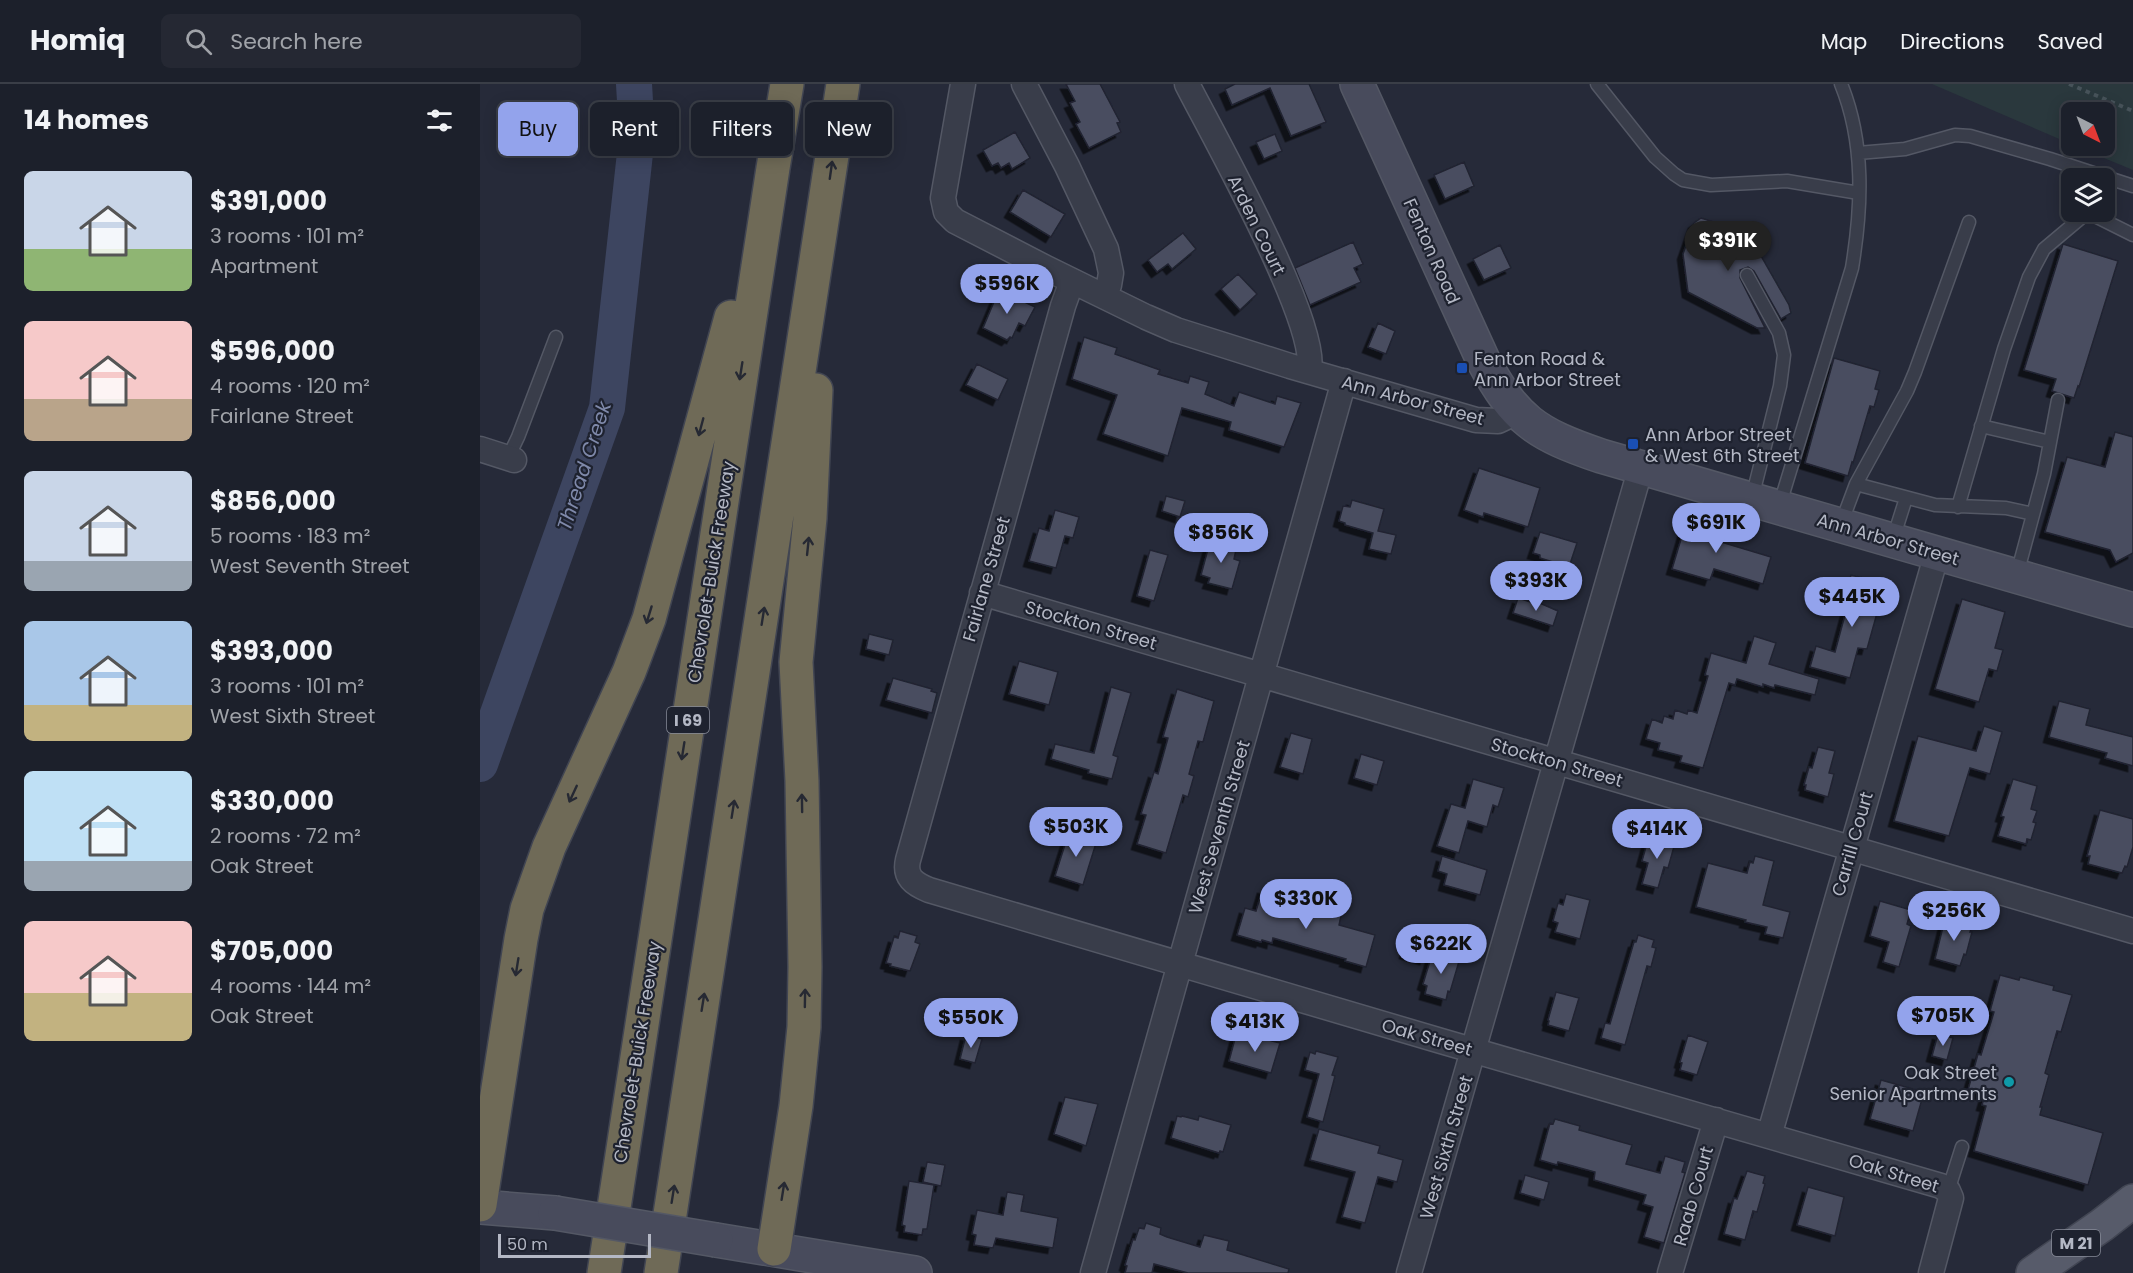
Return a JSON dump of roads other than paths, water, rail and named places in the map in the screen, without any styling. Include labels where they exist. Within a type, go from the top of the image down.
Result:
[{"type":"highway","name":"Chevrolet-Buick Freeway","points":[[604,1273],[772,168],[787,84]]},
{"type":"highway","points":[[661,1273],[823,228],[843,84]]},
{"type":"highway","points":[[480,1206],[521,939],[528,909],[549,847],[629,672],[649,619],[772,168]]},
{"type":"highway","points":[[772,1261],[796,1106],[804,1027],[806,967],[802,782],[796,662],[810,518],[823,228]]},
{"type":"main road","name":"M 21","points":[[2033,1273],[2103,1225],[2133,1201]]},
{"type":"street","name":"Ann Arbor Street","points":[[963,84],[944,192],[946,212],[952,219],[1104,297],[1176,330],[1484,421],[1498,421],[1517,412],[1531,424],[1558,440],[1641,467],[2133,610]]},
{"type":"street","points":[[1024,84],[1067,166],[1106,249],[1111,273],[1104,297]]},
{"type":"street","name":"Arden Court","points":[[1187,84],[1276,260],[1301,321],[1311,358],[1309,371]]},
{"type":"street","name":"Fenton Road","points":[[1357,84],[1483,360],[1502,393],[1517,412]]},
{"type":"street","name":"Fairlane Street","points":[[909,877],[906,871],[908,860],[1063,306],[1072,281]]},
{"type":"street","name":"West Seventh Street","points":[[1094,1273],[1344,381]]},
{"type":"street","points":[[480,449],[511,459]]},
{"type":"street","name":"West Sixth Street","points":[[1409,1273],[1641,467]]},
{"type":"street","name":"Carrill Court","points":[[1769,1136],[1937,553]]},
{"type":"street","name":"Stockton Street","points":[[982,593],[2133,931]]},
{"type":"street","name":"Oak Street","points":[[909,877],[930,890],[1917,1178],[1941,1186],[1948,1191]]},
{"type":"street","name":"Raab Court","points":[[1670,1273],[1716,1120]]},
{"type":"street","points":[[1931,1273],[1950,1208],[1952,1198],[1948,1191]]},
{"type":"street","points":[[480,1206],[555,1213],[716,1240],[772,1261],[915,1273]]},
{"type":"lane","points":[[1597,84],[1655,157],[1683,180],[1711,185],[1787,181],[1859,193]]},
{"type":"lane","points":[[1765,504],[1852,268],[1859,220],[1858,153],[1851,113],[1841,84]]},
{"type":"lane","points":[[1858,153],[1905,149],[1943,137],[1962,135],[1993,142],[2070,168]]},
{"type":"lane","points":[[2115,182],[2133,186]]},
{"type":"lane","points":[[1840,526],[1856,484],[1916,372],[1969,222]]},
{"type":"lane","points":[[1958,507],[2004,350],[2029,277],[2038,258],[2054,240],[2075,222]]},
{"type":"lane","points":[[2107,222],[2133,235]]},
{"type":"lane","points":[[1747,275],[1779,333],[1784,355],[1765,504]]},
{"type":"lane","points":[[511,459],[556,337]]},
{"type":"lane","points":[[2016,576],[2033,514],[2058,400]]},
{"type":"lane","points":[[1982,426],[2050,442]]},
{"type":"lane","points":[[1856,484],[1935,505],[2006,508],[2033,514]]},
{"type":"lane","points":[[1893,541],[1906,498]]},
{"type":"lane","points":[[1948,1191],[1962,1147]]},
{"type":"waterway","name":"Thread Creek","points":[[480,764],[607,408],[637,135],[634,84]]},
{"type":"place","name":"Fenton Road & Ann Arbor Street","points":[[1462,368]]},
{"type":"place","name":"Ann Arbor Street & West 6th Street","points":[[1633,444]]},
{"type":"place","name":"Oak Street Senior Apartments","points":[[2009,1082]]}]
